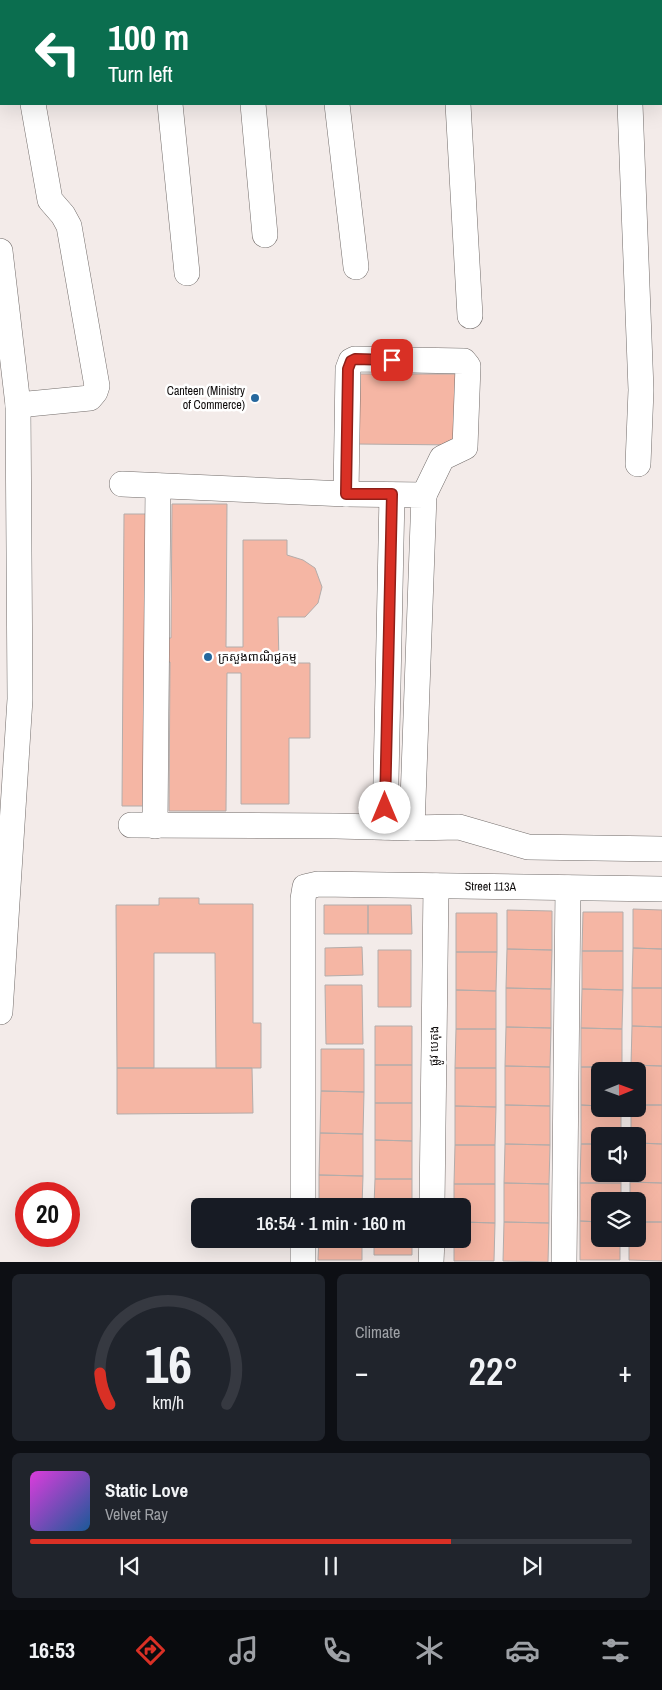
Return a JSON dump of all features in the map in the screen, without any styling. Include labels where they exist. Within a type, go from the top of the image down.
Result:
[{"type":"street","points":[[11,390],[90,398],[95,392],[96,386],[69,226],[63,215],[50,200],[33,105]]},
{"type":"street","points":[[170,105],[187,273]]},
{"type":"street","points":[[253,105],[265,235]]},
{"type":"street","points":[[337,105],[356,267]]},
{"type":"street","points":[[458,105],[470,316]]},
{"type":"street","points":[[630,105],[640,390],[638,464]]},
{"type":"street","points":[[0,251],[11,390],[10,698],[0,1012]]},
{"type":"street","points":[[346,494],[348,369],[351,361],[355,359],[464,361],[468,366],[465,447],[442,458],[424,495],[412,828]]},
{"type":"street","points":[[122,484],[346,494],[424,495]]},
{"type":"street","points":[[155,826],[158,486]]},
{"type":"street","points":[[385,828],[392,494]]},
{"type":"street","points":[[131,825],[385,828],[459,826],[528,847],[662,849]]},
{"type":"street","name":"Street 113A","points":[[303,1198],[304,887],[318,884],[662,889]]},
{"type":"street","name":"ផ្លូវ បេតុង","points":[[432,1198],[436,886]]},
{"type":"street","points":[[564,1262],[568,888]]},
{"type":"street","points":[[303,1248],[303,1262]]},
{"type":"street","points":[[431,1262],[432,1248]]},
{"type":"building","points":[[356,374],[460,374],[459,445],[356,444]]},
{"type":"building","points":[[172,504],[227,504],[226,647],[243,647],[243,540],[287,540],[287,555],[303,560],[315,568],[322,587],[318,603],[305,617],[278,617],[279,663],[310,663],[310,738],[289,738],[289,804],[241,804],[241,673],[227,673],[226,811],[169,811],[170,662],[149,662],[149,806],[122,806],[124,514],[149,514],[148,638],[171,638]]},
{"type":"building","points":[[159,898],[199,898],[199,904],[253,904],[253,1023],[261,1023],[261,1068],[216,1068],[215,953],[154,953],[154,1068],[117,1068],[116,905],[159,905]]},
{"type":"building","points":[[324,905],[368,905],[368,934],[324,934]]},
{"type":"building","points":[[368,905],[411,905],[412,934],[368,934]]},
{"type":"building","points":[[633,909],[662,910],[662,949],[633,948]]},
{"type":"building","points":[[507,910],[552,911],[552,950],[507,949]]},
{"type":"building","points":[[583,912],[623,912],[623,951],[582,951]]},
{"type":"building","points":[[456,913],[497,913],[497,952],[456,952]]},
{"type":"building","points":[[362,947],[363,975],[325,976],[325,948]]},
{"type":"building","points":[[633,948],[662,949],[662,988],[632,988]]},
{"type":"building","points":[[507,949],[552,950],[551,989],[506,988]]},
{"type":"building","points":[[378,950],[411,950],[411,1007],[378,1007]]},
{"type":"building","points":[[582,951],[623,951],[623,990],[582,989]]},
{"type":"building","points":[[456,952],[497,952],[496,991],[456,990]]},
{"type":"building","points":[[325,985],[362,985],[363,1044],[326,1044]]},
{"type":"building","points":[[506,988],[551,989],[551,1028],[506,1027]]},
{"type":"building","points":[[632,988],[662,988],[662,1027],[632,1026]]},
{"type":"building","points":[[582,989],[623,990],[622,1029],[581,1028]]},
{"type":"building","points":[[456,990],[496,991],[496,1029],[456,1029]]},
{"type":"building","points":[[375,1026],[412,1026],[412,1065],[375,1065]]},
{"type":"building","points":[[632,1026],[662,1027],[662,1066],[646,1065],[646,1062],[631,1062]]},
{"type":"building","points":[[506,1027],[551,1028],[550,1067],[505,1066]]},
{"type":"building","points":[[581,1028],[622,1029],[622,1062],[591,1062],[591,1067],[581,1067]]},
{"type":"building","points":[[456,1029],[496,1029],[496,1068],[455,1068]]},
{"type":"building","points":[[321,1049],[364,1049],[364,1092],[321,1091]]},
{"type":"building","points":[[375,1065],[412,1065],[412,1103],[375,1103]]},
{"type":"building","points":[[646,1065],[662,1066],[662,1105],[646,1105]]},
{"type":"building","points":[[505,1066],[550,1067],[550,1106],[505,1105]]},
{"type":"building","points":[[581,1067],[591,1067],[591,1106],[581,1105]]},
{"type":"building","points":[[117,1068],[252,1068],[253,1113],[117,1114]]},
{"type":"building","points":[[455,1068],[496,1068],[496,1107],[455,1106]]},
{"type":"building","points":[[321,1091],[364,1092],[363,1134],[320,1133]]},
{"type":"building","points":[[375,1103],[412,1103],[412,1141],[375,1140]]},
{"type":"building","points":[[505,1105],[550,1106],[550,1145],[505,1144]]},
{"type":"building","points":[[581,1105],[591,1106],[591,1118],[621,1118],[621,1127],[591,1127],[591,1144],[581,1144]]},
{"type":"building","points":[[646,1105],[662,1105],[662,1144],[646,1143],[646,1127],[631,1127],[631,1118],[646,1118]]},
{"type":"building","points":[[455,1106],[496,1107],[495,1145],[455,1145]]},
{"type":"building","points":[[320,1133],[363,1134],[363,1176],[319,1175]]},
{"type":"building","points":[[375,1140],[412,1141],[412,1179],[375,1179]]},
{"type":"building","points":[[646,1143],[662,1144],[662,1183],[630,1182],[646,1182]]},
{"type":"building","points":[[505,1144],[550,1145],[549,1184],[504,1183]]},
{"type":"building","points":[[581,1144],[591,1144],[591,1182],[621,1182],[621,1183],[580,1183]]},
{"type":"building","points":[[455,1145],[495,1145],[495,1184],[454,1184]]},
{"type":"building","points":[[319,1175],[363,1176],[362,1198],[319,1198]]},
{"type":"building","points":[[375,1179],[412,1179],[412,1198],[374,1198]]},
{"type":"building","points":[[630,1182],[662,1183],[662,1222],[646,1222],[646,1192],[630,1192]]},
{"type":"building","points":[[504,1183],[549,1184],[549,1223],[504,1222]]},
{"type":"building","points":[[580,1183],[621,1183],[621,1192],[591,1192],[591,1222],[580,1221]]},
{"type":"building","points":[[454,1184],[495,1184],[495,1223],[471,1222],[471,1198],[454,1198]]},
{"type":"building","points":[[580,1221],[591,1222],[591,1247],[620,1247],[620,1260],[580,1260]]},
{"type":"building","points":[[471,1222],[495,1223],[494,1261],[454,1261],[454,1248],[471,1248]]},
{"type":"building","points":[[504,1222],[549,1223],[548,1262],[503,1261]]},
{"type":"building","points":[[646,1222],[662,1222],[662,1261],[629,1260],[629,1247],[646,1247]]},
{"type":"building","points":[[319,1248],[362,1248],[362,1260],[318,1260]]},
{"type":"building","points":[[374,1248],[412,1248],[412,1255],[374,1255]]},
{"type":"place","name":"Canteen (Ministry of Commerce)","points":[[255,398]]},
{"type":"place","name":"ក្រសួងពាណិជ្ជកម្ម","points":[[208,657]]},
{"type":"route","points":[[385,808],[386,691],[392,494],[346,494],[348,369],[351,361],[355,359],[392,360]]}]
